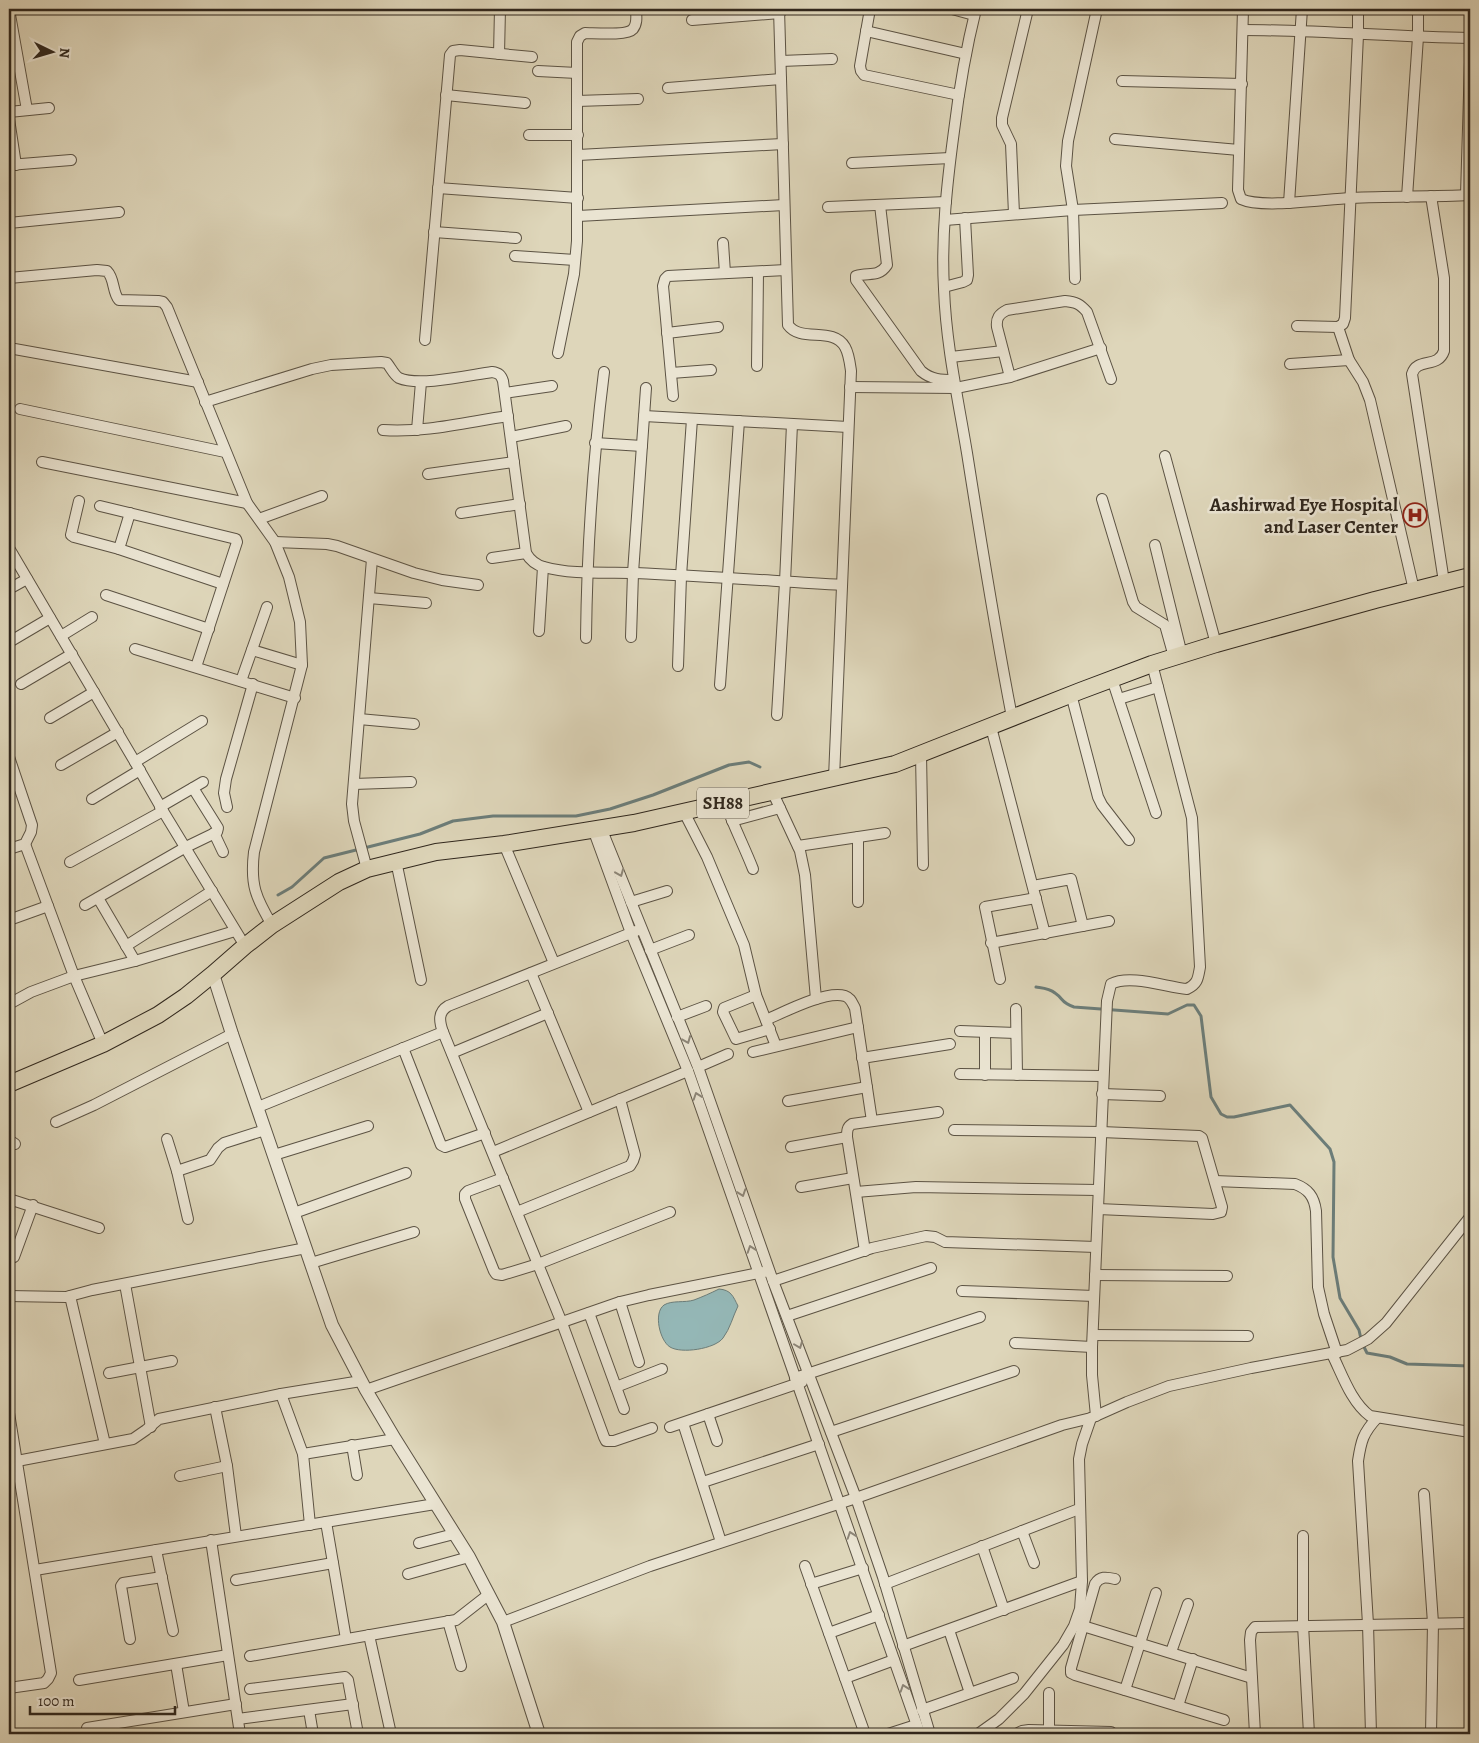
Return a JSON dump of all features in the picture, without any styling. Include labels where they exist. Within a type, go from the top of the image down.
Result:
[{"type":"main road","name":"SH88","points":[[9,1084],[103,1044],[158,1015],[186,996],[272,925],[339,882],[365,862],[396,862],[436,852],[504,844],[634,823],[896,764],[992,727],[1012,717],[1152,664],[1216,644],[1470,576]]},
{"type":"street","points":[[9,9],[27,110]]},
{"type":"street","points":[[499,54],[500,9]]},
{"type":"street","points":[[558,353],[574,274],[578,216],[577,42],[580,36],[585,33],[625,33],[631,31],[636,21],[636,9]]},
{"type":"street","points":[[870,9],[860,66],[864,75],[959,95]]},
{"type":"street","points":[[952,9],[975,12],[959,95],[944,220],[944,287],[947,333],[993,617],[1012,717]]},
{"type":"street","points":[[1014,214],[1011,144],[1002,125],[1002,118],[1028,9]]},
{"type":"street","points":[[1075,279],[1073,210],[1066,166],[1068,141],[1097,9]]},
{"type":"street","points":[[1243,9],[1238,190],[1241,200],[1249,203],[1468,195],[1470,62]]},
{"type":"street","points":[[1289,203],[1302,9]]},
{"type":"street","points":[[1297,326],[1338,327],[1343,324],[1345,318],[1358,9]]},
{"type":"street","points":[[1407,197],[1418,37],[1418,9]]},
{"type":"street","points":[[692,20],[780,11],[788,324],[792,331],[828,336],[838,340],[845,348],[851,371],[834,778]]},
{"type":"street","points":[[1243,30],[1301,30],[1358,35],[1470,38]]},
{"type":"street","points":[[866,31],[966,54]]},
{"type":"street","points":[[425,340],[450,55],[453,51],[532,57]]},
{"type":"street","points":[[781,61],[832,59]]},
{"type":"street","points":[[538,71],[577,72]]},
{"type":"street","points":[[668,88],[781,79]]},
{"type":"street","points":[[1122,81],[1242,84]]},
{"type":"street","points":[[446,95],[525,104]]},
{"type":"street","points":[[577,101],[638,99]]},
{"type":"street","points":[[9,112],[49,108]]},
{"type":"street","points":[[9,119],[12,165],[71,160]]},
{"type":"street","points":[[529,135],[578,135]]},
{"type":"street","points":[[1115,139],[1239,150]]},
{"type":"street","points":[[578,155],[783,144]]},
{"type":"street","points":[[852,163],[950,158]]},
{"type":"street","points":[[438,188],[578,198]]},
{"type":"street","points":[[1431,196],[1444,278],[1444,352],[1442,358],[1438,361],[1419,365],[1412,374],[1444,582]]},
{"type":"street","points":[[828,207],[946,202]]},
{"type":"street","points":[[944,220],[1073,210],[1222,203]]},
{"type":"street","points":[[880,204],[887,265],[882,272],[856,276],[856,280],[922,371],[929,378],[955,384]]},
{"type":"street","points":[[578,216],[784,205]]},
{"type":"street","points":[[9,223],[119,212]]},
{"type":"street","points":[[944,287],[967,280],[965,218]]},
{"type":"street","points":[[434,232],[516,238]]},
{"type":"street","points":[[723,243],[725,273]]},
{"type":"street","points":[[515,256],[575,260]]},
{"type":"street","points":[[9,278],[97,270],[108,271],[119,300],[158,300],[164,302],[246,503],[275,542],[289,577],[300,622],[302,665],[254,852],[252,871],[254,889],[272,925]]},
{"type":"street","points":[[673,396],[663,286],[665,279],[668,276],[786,270]]},
{"type":"street","points":[[757,366],[758,272]]},
{"type":"street","points":[[1010,377],[997,321],[1001,313],[1007,310],[1065,301],[1081,305],[1087,312],[1111,379]]},
{"type":"street","points":[[667,333],[718,327]]},
{"type":"street","points":[[1338,327],[1349,360],[1363,382],[1370,400],[1414,590]]},
{"type":"street","points":[[9,348],[198,382]]},
{"type":"street","points":[[850,387],[955,384],[1010,377],[1101,348]]},
{"type":"street","points":[[951,357],[1003,351]]},
{"type":"street","points":[[1290,364],[1349,360]]},
{"type":"street","points":[[205,402],[289,375],[331,365],[387,363],[399,378],[421,382],[492,372],[501,375],[505,393],[526,554],[530,559],[543,567],[587,573],[633,573],[842,586]]},
{"type":"street","points":[[671,373],[711,370]]},
{"type":"street","points":[[586,638],[587,573],[595,443],[604,372]]},
{"type":"street","points":[[417,430],[421,382]]},
{"type":"street","points":[[505,393],[552,386]]},
{"type":"street","points":[[631,637],[633,573],[646,388]]},
{"type":"street","points":[[20,409],[225,452]]},
{"type":"street","points":[[383,430],[417,430],[508,416]]},
{"type":"street","points":[[644,416],[848,427]]},
{"type":"street","points":[[678,666],[692,419]]},
{"type":"street","points":[[720,685],[739,421]]},
{"type":"street","points":[[777,714],[792,424]]},
{"type":"street","points":[[511,437],[566,426]]},
{"type":"street","points":[[595,443],[642,446]]},
{"type":"street","points":[[1165,456],[1216,644]]},
{"type":"street","points":[[42,462],[246,503]]},
{"type":"street","points":[[428,474],[514,462]]},
{"type":"street","points":[[259,519],[322,496]]},
{"type":"street","points":[[1102,499],[1133,602],[1136,607],[1165,625],[1178,656]]},
{"type":"street","points":[[79,501],[71,535],[74,537],[119,549],[223,584]]},
{"type":"street","points":[[461,513],[520,504]]},
{"type":"street","points":[[100,506],[236,539],[237,542],[196,667]]},
{"type":"street","points":[[119,549],[130,512]]},
{"type":"street","points":[[275,542],[337,546],[414,573],[442,580],[478,585]]},
{"type":"street","points":[[1155,545],[1178,656]]},
{"type":"street","points":[[9,548],[162,809],[245,946]]},
{"type":"street","points":[[492,558],[526,554]]},
{"type":"street","points":[[365,862],[354,821],[352,804],[372,559]]},
{"type":"street","points":[[539,631],[543,567]]},
{"type":"street","points":[[9,590],[27,578]]},
{"type":"street","points":[[106,595],[209,629]]},
{"type":"street","points":[[369,598],[426,603]]},
{"type":"street","points":[[241,681],[268,608]]},
{"type":"street","points":[[61,636],[92,617]]},
{"type":"street","points":[[11,640],[50,618]]},
{"type":"street","points":[[135,649],[295,698]]},
{"type":"street","points":[[252,650],[302,665]]},
{"type":"street","points":[[21,684],[72,654]]},
{"type":"street","points":[[978,1734],[999,1718],[1024,1694],[1062,1645],[1074,1626],[1080,1609],[1082,1581],[1079,1460],[1082,1444],[1094,1417],[1092,1347],[1102,1076],[1107,1001],[1111,984],[1128,980],[1187,989],[1195,985],[1200,967],[1192,818],[1152,664]]},
{"type":"street","points":[[1112,679],[1156,813]]},
{"type":"street","points":[[227,807],[224,793],[226,779],[253,684]]},
{"type":"street","points":[[1119,699],[1158,687]]},
{"type":"street","points":[[50,718],[94,692]]},
{"type":"street","points":[[1071,694],[1102,805],[1129,840]]},
{"type":"street","points":[[359,719],[414,724]]},
{"type":"street","points":[[92,799],[202,721]]},
{"type":"street","points":[[992,727],[1045,934]]},
{"type":"street","points":[[61,765],[118,732]]},
{"type":"street","points":[[921,754],[922,865]]},
{"type":"street","points":[[9,757],[12,777],[32,825],[25,844],[9,849]]},
{"type":"street","points":[[70,862],[162,809],[203,782]]},
{"type":"street","points":[[354,784],[411,782]]},
{"type":"street","points":[[85,905],[186,847],[217,832],[218,828],[193,788]]},
{"type":"street","points":[[772,791],[798,846],[805,875],[816,999]]},
{"type":"street","points":[[726,802],[732,821],[741,837],[753,869]]},
{"type":"street","points":[[732,821],[780,808]]},
{"type":"street","points":[[684,812],[707,857],[744,945],[756,995],[776,1046]]},
{"type":"street","points":[[597,829],[631,902],[678,1016],[693,1069],[759,1274],[918,1729],[888,1734]]},
{"type":"street","points":[[597,829],[631,933],[693,1069],[856,1498],[885,1584],[930,1734]]},
{"type":"street","points":[[798,846],[885,833]]},
{"type":"street","points":[[214,834],[223,852]]},
{"type":"street","points":[[858,837],[858,902]]},
{"type":"street","points":[[25,844],[74,976],[103,1044]]},
{"type":"street","points":[[504,844],[554,963]]},
{"type":"street","points":[[396,862],[420,980]]},
{"type":"street","points":[[1032,886],[1071,879],[1083,926]]},
{"type":"street","points":[[126,946],[212,891]]},
{"type":"street","points":[[631,902],[667,891]]},
{"type":"street","points":[[98,898],[135,961]]},
{"type":"street","points":[[1000,979],[985,907],[1036,898]]},
{"type":"street","points":[[9,920],[48,906]]},
{"type":"street","points":[[991,943],[1109,921]]},
{"type":"street","points":[[642,929],[448,1006],[442,1009],[440,1016],[443,1032],[562,1323],[604,1438],[606,1441],[614,1441],[652,1428]]},
{"type":"street","points":[[9,1004],[31,992],[74,976],[135,961],[236,931]]},
{"type":"street","points":[[650,950],[689,935]]},
{"type":"street","points":[[531,973],[590,1112]]},
{"type":"street","points":[[213,974],[332,1325],[395,1439],[469,1556],[503,1622],[539,1734]]},
{"type":"street","points":[[756,995],[724,1008],[723,1012],[736,1039],[816,999],[835,995],[846,996],[852,1000],[855,1008],[872,1121]]},
{"type":"street","points":[[678,1016],[706,1006]]},
{"type":"street","points":[[1016,1009],[1017,1075]]},
{"type":"street","points":[[452,1053],[548,1013]]},
{"type":"street","points":[[753,1052],[858,1028]]},
{"type":"street","points":[[960,1031],[1016,1032]]},
{"type":"street","points":[[258,1107],[443,1032]]},
{"type":"street","points":[[985,1032],[985,1075]]},
{"type":"street","points":[[56,1122],[94,1105],[232,1034]]},
{"type":"street","points":[[862,1058],[950,1044]]},
{"type":"street","points":[[403,1048],[441,1145],[444,1147],[485,1133]]},
{"type":"street","points":[[492,1152],[728,1054]]},
{"type":"street","points":[[960,1074],[1102,1076]]},
{"type":"street","points":[[788,1101],[867,1087]]},
{"type":"street","points":[[1102,1094],[1160,1096]]},
{"type":"street","points":[[517,1212],[630,1166],[635,1155],[620,1099]]},
{"type":"street","points":[[865,1251],[847,1137],[849,1126],[938,1112]]},
{"type":"street","points":[[274,1155],[368,1126]]},
{"type":"street","points":[[176,1171],[210,1160],[224,1143],[265,1130]]},
{"type":"street","points":[[954,1130],[1100,1132],[1199,1136],[1202,1138],[1222,1212],[1098,1209]]},
{"type":"street","points":[[790,1147],[847,1137]]},
{"type":"street","points":[[167,1138],[188,1219]]},
{"type":"street","points":[[294,1213],[406,1173]]},
{"type":"street","points":[[503,1178],[468,1191],[465,1194],[465,1200],[496,1274],[502,1275],[538,1264],[670,1212]]},
{"type":"street","points":[[801,1187],[854,1178]]},
{"type":"street","points":[[1215,1181],[1295,1184],[1305,1188],[1310,1193],[1315,1201],[1318,1287],[1324,1314],[1356,1401],[1364,1411],[1370,1416],[1377,1418],[1470,1432]]},
{"type":"street","points":[[856,1192],[916,1187],[1098,1190]]},
{"type":"street","points":[[9,1199],[33,1205],[100,1228]]},
{"type":"street","points":[[14,1257],[33,1205]]},
{"type":"street","points":[[503,1622],[650,1566],[856,1498],[1062,1425],[1094,1417],[1168,1386],[1251,1368],[1339,1353],[1368,1339],[1386,1323],[1470,1217]]},
{"type":"street","points":[[311,1264],[414,1232]]},
{"type":"street","points":[[17,1461],[133,1438],[159,1419],[281,1394],[364,1385],[562,1323],[620,1302],[759,1274],[772,1276],[926,1236],[935,1237],[945,1242],[1096,1247]]},
{"type":"street","points":[[9,1296],[45,1298],[70,1296],[306,1248]]},
{"type":"street","points":[[787,1316],[931,1268]]},
{"type":"street","points":[[1095,1274],[1227,1276]]},
{"type":"street","points":[[125,1284],[151,1426]]},
{"type":"street","points":[[962,1291],[1094,1296]]},
{"type":"street","points":[[70,1296],[105,1444]]},
{"type":"street","points":[[620,1302],[639,1362]]},
{"type":"street","points":[[590,1313],[624,1409]]},
{"type":"street","points":[[670,1427],[980,1317]]},
{"type":"street","points":[[1093,1335],[1248,1336]]},
{"type":"street","points":[[1015,1343],[1092,1347]]},
{"type":"street","points":[[109,1373],[172,1361]]},
{"type":"street","points":[[616,1387],[662,1369]]},
{"type":"street","points":[[831,1432],[1014,1371]]},
{"type":"street","points":[[281,1394],[303,1454],[310,1525]]},
{"type":"street","points":[[215,1407],[227,1466],[236,1536]]},
{"type":"street","points":[[9,1413],[50,1673],[44,1683],[9,1688]]},
{"type":"street","points":[[708,1414],[717,1441]]},
{"type":"street","points":[[1371,1734],[1368,1624],[1358,1461],[1360,1446],[1366,1430],[1377,1418]]},
{"type":"street","points":[[683,1423],[721,1542]]},
{"type":"street","points":[[303,1454],[395,1439]]},
{"type":"street","points":[[703,1482],[818,1444]]},
{"type":"street","points":[[352,1445],[357,1475]]},
{"type":"street","points":[[180,1476],[227,1466]]},
{"type":"street","points":[[1424,1494],[1433,1623],[1431,1734]]},
{"type":"street","points":[[35,1570],[436,1504]]},
{"type":"street","points":[[885,1584],[1079,1509]]},
{"type":"street","points":[[326,1522],[346,1639]]},
{"type":"street","points":[[1022,1531],[1034,1562]]},
{"type":"street","points":[[419,1543],[454,1534]]},
{"type":"street","points":[[1304,1536],[1303,1625],[1309,1734]]},
{"type":"street","points":[[211,1540],[240,1734]]},
{"type":"street","points":[[982,1546],[1004,1610]]},
{"type":"street","points":[[156,1550],[173,1631]]},
{"type":"street","points":[[408,1574],[469,1556]]},
{"type":"street","points":[[236,1580],[334,1563]]},
{"type":"street","points":[[805,1566],[865,1734]]},
{"type":"street","points":[[812,1584],[863,1568]]},
{"type":"street","points":[[130,1640],[121,1586],[123,1583],[162,1577]]},
{"type":"street","points":[[1115,1579],[1102,1578],[1098,1579],[1095,1584],[1071,1673],[1224,1720]]},
{"type":"street","points":[[903,1646],[1082,1581]]},
{"type":"street","points":[[1125,1690],[1156,1593]]},
{"type":"street","points":[[250,1656],[448,1622],[462,1616],[488,1595]]},
{"type":"street","points":[[1171,1652],[1188,1604]]},
{"type":"street","points":[[829,1633],[879,1615]]},
{"type":"street","points":[[448,1622],[460,1666]]},
{"type":"street","points":[[1255,1734],[1250,1640],[1251,1632],[1255,1626],[1470,1623]]},
{"type":"street","points":[[1083,1626],[1252,1678]]},
{"type":"street","points":[[949,1630],[970,1693]]},
{"type":"street","points":[[369,1635],[391,1734]]},
{"type":"street","points":[[79,1680],[228,1655]]},
{"type":"street","points":[[1178,1706],[1193,1659]]},
{"type":"street","points":[[845,1678],[894,1660]]},
{"type":"street","points":[[176,1664],[184,1712]]},
{"type":"street","points":[[250,1689],[345,1676],[348,1680],[358,1734]]},
{"type":"street","points":[[922,1710],[1014,1678]]},
{"type":"street","points":[[1049,1731],[1050,1693]]},
{"type":"street","points":[[87,1728],[236,1704]]},
{"type":"street","points":[[238,1719],[352,1704]]},
{"type":"street","points":[[309,1710],[313,1734]]},
{"type":"street","points":[[1016,1734],[1029,1730],[1111,1732]]},
{"type":"street","points":[[748,1734],[757,1734]]},
{"type":"water","points":[[719,1289],[729,1292],[738,1306],[730,1327],[723,1338],[706,1348],[689,1350],[675,1349],[666,1344],[658,1320],[664,1305],[694,1300]]},
{"type":"waterway","points":[[278,895],[292,887],[324,858],[420,834],[453,821],[493,816],[576,816],[610,809],[653,795],[729,765],[749,762],[760,767]]},
{"type":"waterway","points":[[1036,987],[1050,990],[1058,995],[1066,1004],[1074,1007],[1168,1014],[1187,1005],[1194,1005],[1201,1016],[1211,1097],[1221,1114],[1227,1117],[1234,1117],[1290,1105],[1330,1149],[1334,1162],[1333,1257],[1340,1298],[1359,1330],[1361,1339]]},
{"type":"waterway","points":[[1363,1345],[1367,1353],[1390,1357],[1407,1364],[1470,1366]]},
{"type":"place","name":"Aashirwad Eye Hospital and Laser Center","points":[[1415,515]]}]
